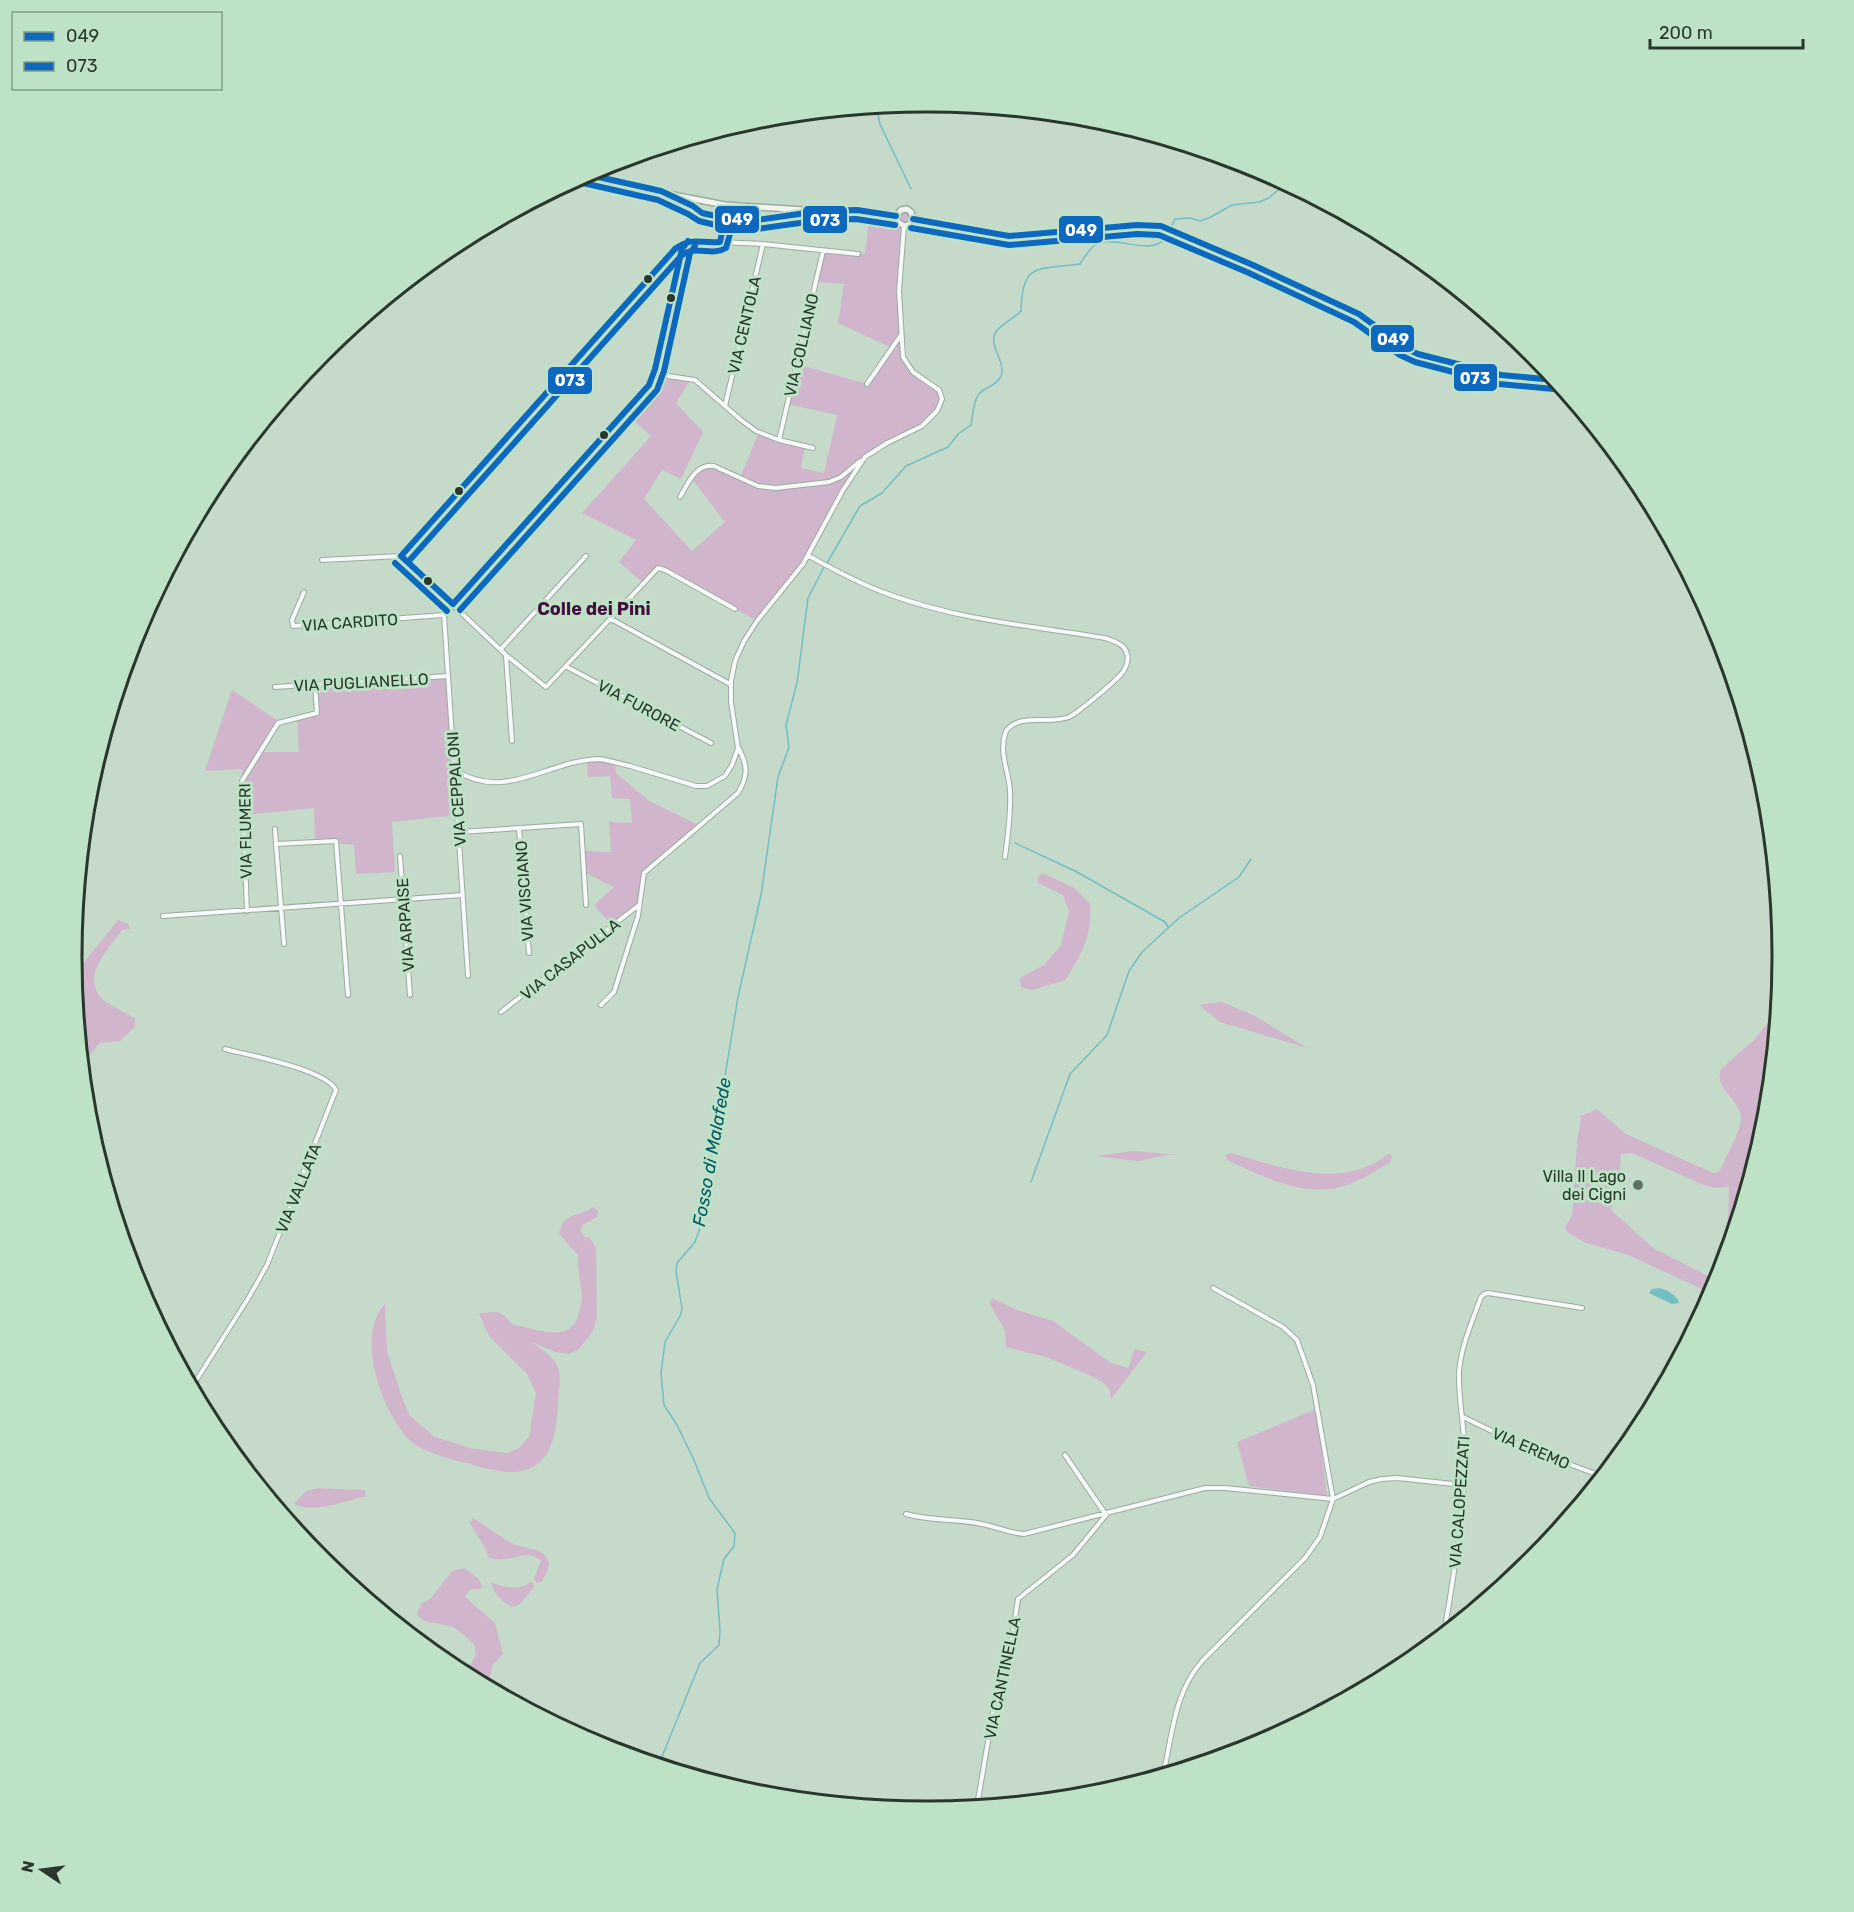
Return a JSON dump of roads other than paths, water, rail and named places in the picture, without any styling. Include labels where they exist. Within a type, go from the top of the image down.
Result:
[{"type":"main road","points":[[600,178],[725,205],[820,211],[857,210],[896,216]]},
{"type":"main road","points":[[907,209],[911,212],[913,219],[909,225],[904,226],[897,222],[896,216],[901,210],[907,209]]},
{"type":"main road","points":[[913,219],[1003,235],[1067,232],[1141,224],[1171,230],[1359,314],[1405,348],[1418,354],[1501,375],[1543,379]]},
{"type":"street","points":[[668,194],[710,216],[750,221],[820,211]]},
{"type":"street","points":[[700,211],[699,204],[703,201]]},
{"type":"street","points":[[720,242],[725,218]]},
{"type":"street","points":[[681,497],[696,472],[708,465],[758,486],[776,488],[834,481],[865,457],[922,426],[934,416],[940,406],[939,390],[914,373],[906,363],[901,334],[899,282],[904,226]]},
{"type":"street","points":[[444,615],[649,385],[654,374],[682,249],[688,241]]},
{"type":"street","points":[[322,560],[401,556],[674,250],[688,241],[763,244],[858,254]]},
{"type":"street","name":"VIA CENTOLA","points":[[725,406],[763,244]]},
{"type":"street","points":[[674,250],[681,258]]},
{"type":"street","name":"VIA COLLIANO","points":[[779,440],[823,250]]},
{"type":"street","points":[[867,384],[901,334]]},
{"type":"street","points":[[654,374],[697,381],[750,427],[779,440],[813,447]]},
{"type":"street","points":[[611,619],[730,684],[735,661],[744,641],[757,621],[809,556],[843,490],[865,457]]},
{"type":"street","points":[[401,556],[506,655],[545,686],[550,685],[659,568],[735,609]]},
{"type":"street","points":[[501,649],[586,556]]},
{"type":"street","points":[[809,556],[887,594],[986,621],[1105,638],[1118,643],[1126,651],[1127,662],[1121,674],[1070,716],[1061,719],[1016,722],[1007,729],[1004,739],[1004,762],[1010,787],[1010,819],[1005,857]]},
{"type":"street","name":"VIA CARDITO","points":[[304,592],[292,620],[293,626],[444,615]]},
{"type":"street","name":"VIA CEPPALONI","points":[[444,615],[468,976]]},
{"type":"street","points":[[506,655],[512,741]]},
{"type":"street","name":"VIA FURORE","points":[[567,667],[711,743]]},
{"type":"street","name":"VIA PUGLIANELLO","points":[[275,687],[448,676]]},
{"type":"street","name":"VIA FLUMERI","points":[[247,911],[242,781],[278,723],[317,713],[315,684]]},
{"type":"street","name":"VIA CASAPULLA","points":[[600,1005],[614,992],[640,905],[642,879],[646,870],[738,793],[745,781],[747,771],[738,748],[730,684]]},
{"type":"street","points":[[455,770],[474,780],[503,783],[584,761],[601,759],[684,784],[703,787],[726,774],[738,748]]},
{"type":"street","points":[[460,832],[581,824],[586,905]]},
{"type":"street","name":"VIA VISCIANO","points":[[519,828],[529,953]]},
{"type":"street","points":[[275,829],[284,944]]},
{"type":"street","points":[[276,844],[336,841],[348,995]]},
{"type":"street","name":"VIA ARPAISE","points":[[400,856],[410,995]]},
{"type":"street","points":[[163,916],[463,894]]},
{"type":"street","name":"VIA CASAPULLA","points":[[501,1012],[640,905]]},
{"type":"street","name":"VIA VALLATA","points":[[197,1379],[267,1265],[336,1090],[333,1085],[300,1068],[225,1049]]},
{"type":"street","points":[[1165,1766],[1180,1699],[1188,1679],[1203,1660],[1283,1582],[1311,1550],[1322,1532],[1333,1499],[1313,1385],[1297,1340],[1283,1327],[1213,1288]]},
{"type":"street","name":"VIA CALOPEZZATI","points":[[1446,1622],[1455,1563],[1465,1456],[1459,1378],[1461,1357],[1483,1294],[1582,1308]]},
{"type":"street","name":"VIA EREMO","points":[[1463,1416],[1529,1449],[1594,1473]]},
{"type":"street","points":[[1065,1455],[1106,1515]]},
{"type":"street","points":[[906,1514],[930,1520],[984,1524],[1022,1534],[1106,1515],[1204,1488],[1333,1499],[1369,1482],[1382,1479],[1397,1478],[1463,1485]]},
{"type":"street","name":"VIA CANTINELLA","points":[[978,1799],[996,1694],[1008,1665],[1018,1599],[1073,1555],[1106,1515]]},
{"type":"water","points":[[1659,1288],[1671,1293],[1679,1303],[1672,1304],[1649,1293],[1652,1289]]},
{"type":"waterway","points":[[878,113],[880,124],[911,189]]},
{"type":"waterway","points":[[1171,227],[1175,219],[1190,218],[1200,221],[1232,205],[1259,202],[1269,198],[1279,189]]},
{"type":"waterway","points":[[827,563],[860,506],[882,493],[906,466],[948,447],[958,434],[971,425],[977,397],[997,382],[1001,376],[1001,365],[994,337],[999,329],[1021,311],[1022,295],[1029,276],[1043,268],[1080,264],[1095,245],[1104,242],[1156,245],[1164,240],[1170,231]]},
{"type":"waterway","name":"Fosso di Malafede","points":[[662,1758],[700,1663],[719,1645],[717,1589],[724,1559],[734,1546],[735,1533],[709,1498],[694,1460],[677,1425],[664,1405],[661,1373],[665,1342],[682,1309],[676,1271],[677,1263],[695,1242],[700,1228],[738,997],[761,895],[778,777],[789,747],[786,725],[797,683],[808,598],[824,567]]},
{"type":"waterway","points":[[1015,843],[1077,872],[1165,922],[1168,927]]},
{"type":"waterway","points":[[1031,1182],[1070,1074],[1107,1035],[1129,971],[1142,952],[1179,918],[1239,877],[1251,859]]},
{"type":"place","name":"Villa Il Lago dei Cigni","points":[[1638,1185]]},
{"type":"district","name":"Colle dei Pini","points":[[594,609]]}]
